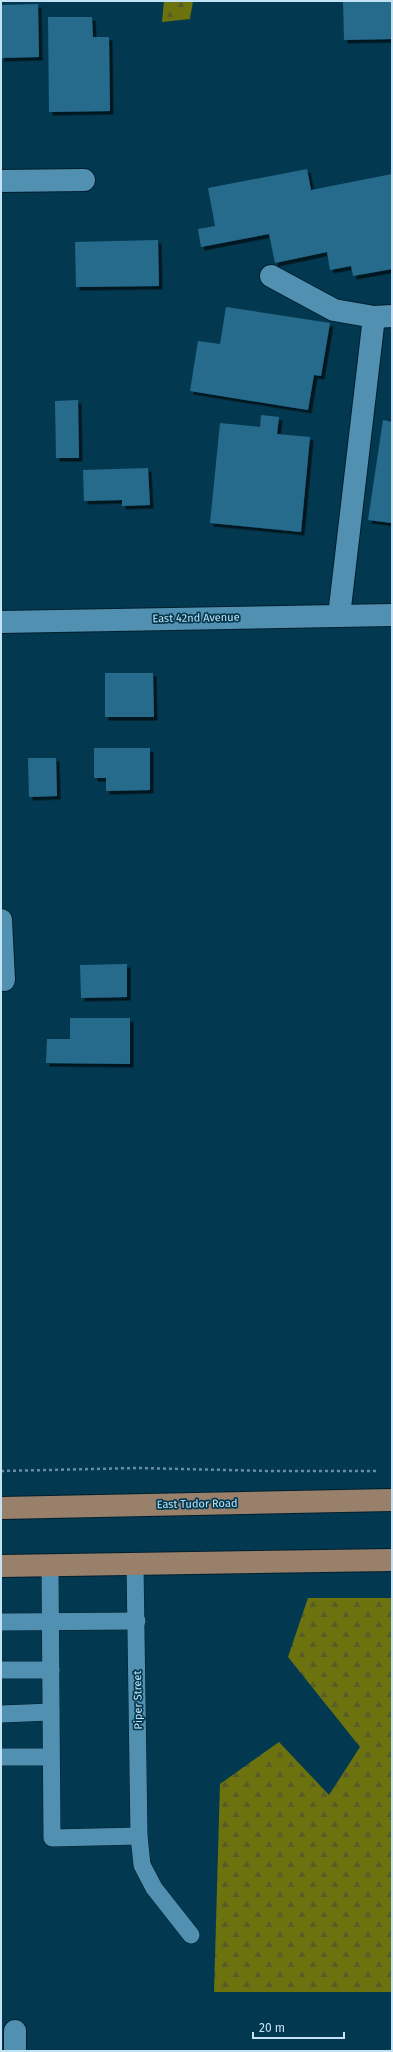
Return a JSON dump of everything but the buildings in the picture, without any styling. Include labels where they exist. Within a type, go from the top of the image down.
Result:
[{"type":"main road","name":"East Tudor Road","points":[[1,1508],[392,1500]]},
{"type":"main road","points":[[1,1566],[392,1560]]},
{"type":"street","points":[[1,181],[84,180]]},
{"type":"street","points":[[271,276],[334,310],[383,317],[339,616]]},
{"type":"street","name":"East 42nd Avenue","points":[[1,622],[392,615]]},
{"type":"street","points":[[1,920],[4,980]]},
{"type":"lane","name":"Piper Street","points":[[135,1564],[139,1836],[142,1865],[154,1888],[191,1935]]},
{"type":"lane","points":[[50,1566],[52,1838],[139,1836]]},
{"type":"lane","points":[[1,1622],[137,1621]]},
{"type":"lane","points":[[1,1670],[51,1670]]},
{"type":"lane","points":[[1,1714],[51,1712]]},
{"type":"lane","points":[[1,1757],[51,1757]]},
{"type":"path","points":[[1,1471],[138,1468],[270,1471],[384,1471]]},
{"type":"green space","points":[[164,1],[193,1],[190,19],[162,22]]},
{"type":"green space","points":[[308,1598],[392,1598],[392,1817],[390,1819],[392,1820],[392,1992],[214,1992],[220,1784],[279,1742],[329,1795],[360,1747],[288,1657]]}]
